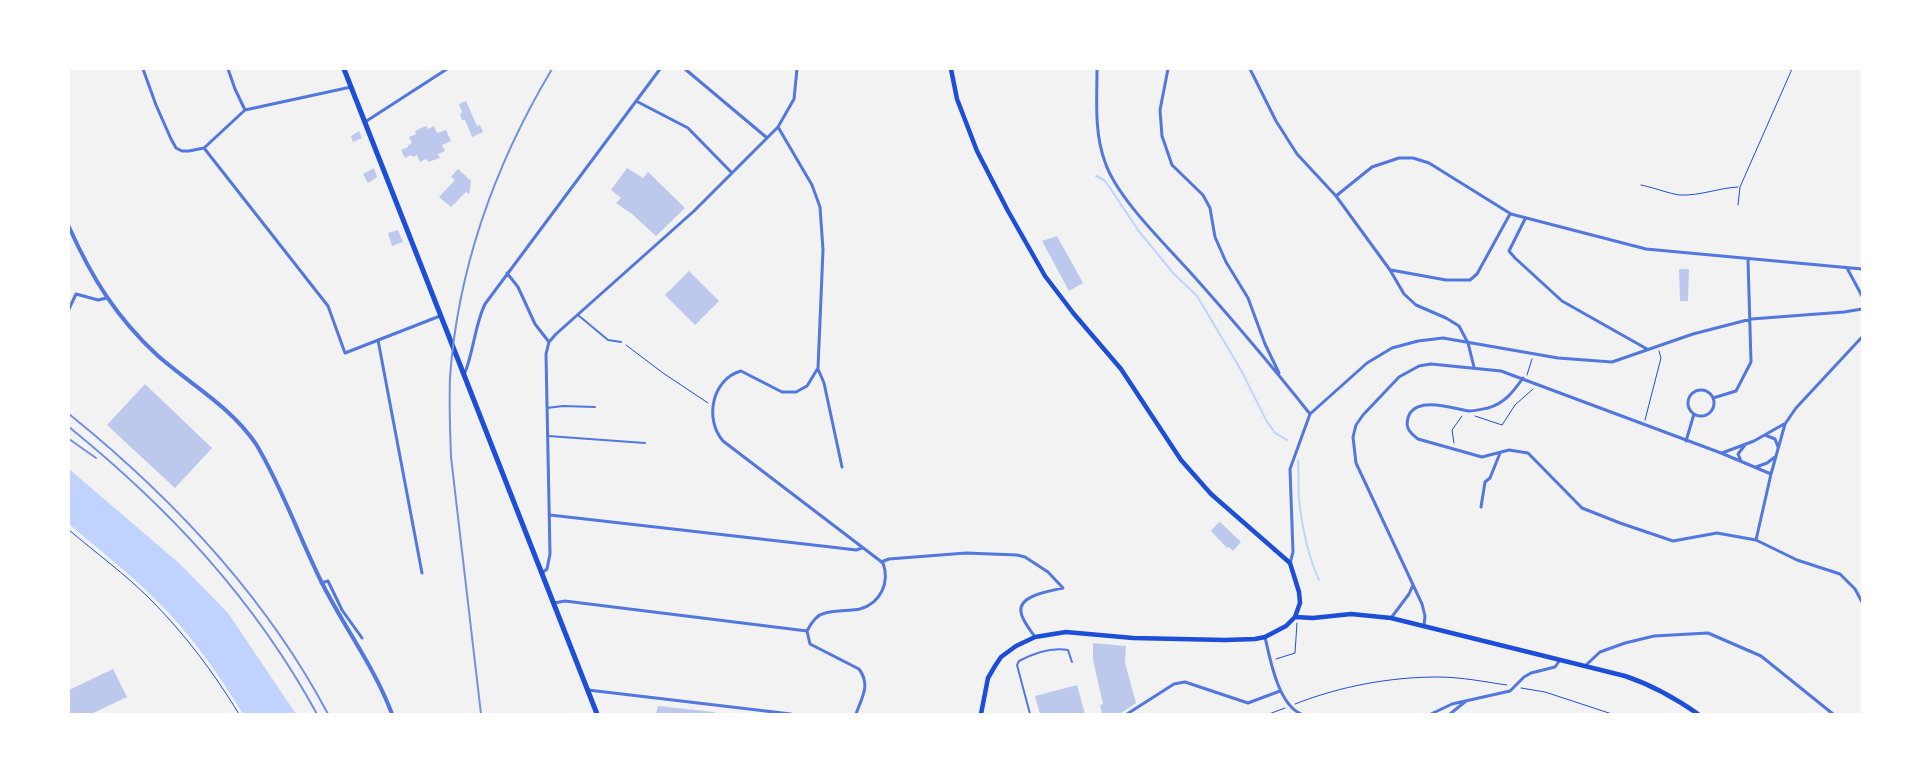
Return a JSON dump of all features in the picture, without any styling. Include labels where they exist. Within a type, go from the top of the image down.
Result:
[{"type":"main road","points":[[344,69],[597,714]]},
{"type":"main road","points":[[951,69],[957,99],[977,151],[1013,220],[1046,276],[1081,323],[1121,369],[1181,460],[1211,494],[1290,563],[1299,592],[1300,608],[1296,617],[1286,626],[1265,637],[1225,640],[1142,638],[1066,632],[1035,637],[1016,646],[1001,657],[988,678],[981,714]]},
{"type":"main road","points":[[1296,617],[1313,618],[1351,614],[1392,618],[1645,682],[1698,714]]},
{"type":"street","points":[[144,69],[156,105],[176,148],[182,151],[204,148],[245,110],[352,87]]},
{"type":"street","points":[[228,69],[245,110]]},
{"type":"street","points":[[365,122],[448,69]]},
{"type":"street","points":[[463,375],[469,362],[478,319],[484,304],[660,69]]},
{"type":"street","points":[[685,69],[766,137]]},
{"type":"street","points":[[541,573],[547,570],[550,554],[546,354],[549,342],[694,211],[778,127],[794,99],[797,69]]},
{"type":"street","points":[[1097,69],[1097,129],[1100,148],[1112,177],[1142,218],[1238,326],[1310,414]]},
{"type":"street","points":[[1168,69],[1160,110],[1162,136],[1172,165],[1203,194],[1210,208],[1214,237],[1226,262],[1248,298],[1265,344],[1281,378]]},
{"type":"street","points":[[1250,69],[1276,121],[1296,154],[1336,196],[1390,270],[1404,294],[1416,305],[1459,326],[1474,367]]},
{"type":"street","points":[[636,101],[688,128],[731,172]]},
{"type":"street","points":[[778,127],[812,185],[820,207],[823,250],[818,368],[824,384],[842,467]]},
{"type":"street","points":[[204,148],[328,306],[345,353],[440,316]]},
{"type":"street","points":[[1336,196],[1372,167],[1398,158],[1413,158],[1429,163],[1510,214],[1646,249],[1862,270]]},
{"type":"street","points":[[1390,270],[1446,280],[1470,280],[1477,274],[1510,214]]},
{"type":"street","points":[[1525,218],[1509,250],[1515,258],[1562,301],[1647,349]]},
{"type":"street","points":[[69,227],[89,269],[107,298],[138,336],[158,356],[230,413],[248,432],[262,453],[322,582],[345,627],[383,692],[392,714]]},
{"type":"street","points":[[1713,398],[1736,391],[1751,362],[1748,260]]},
{"type":"street","points":[[1847,268],[1862,296]]},
{"type":"street","points":[[507,273],[518,287],[535,324],[549,342]]},
{"type":"street","points":[[69,309],[76,294],[98,300],[107,298]]},
{"type":"street","points":[[1290,563],[1293,552],[1290,469],[1310,414],[1367,363],[1392,348],[1418,341],[1443,338],[1558,358],[1612,362],[1693,334],[1751,319],[1862,309]]},
{"type":"street","points":[[1756,540],[1785,424],[1796,408],[1862,337]]},
{"type":"street","points":[[378,340],[422,573]]},
{"type":"street","points":[[1424,626],[1425,616],[1422,604],[1356,463],[1353,437],[1356,425],[1363,415],[1399,377],[1419,366],[1431,364],[1501,371],[1721,453],[1771,474]]},
{"type":"street","points":[[818,368],[808,386],[796,392],[782,392],[741,371],[732,374],[726,378],[718,390],[712,406],[714,428],[723,441],[881,562],[886,571],[886,580],[882,591],[873,603],[860,608],[824,613],[812,621],[806,631],[810,644],[859,668],[864,675],[865,688],[856,714]]},
{"type":"street","points":[[1523,378],[1511,395],[1501,403],[1470,411],[1422,405],[1413,409],[1407,423],[1412,434],[1418,439],[1482,457],[1512,450],[1528,453],[1582,508],[1673,541],[1717,533],[1756,540],[1797,560],[1840,574],[1854,589],[1862,602]]},
{"type":"street","points":[[1702,390],[1708,392],[1713,398],[1713,407],[1710,412],[1700,416],[1694,414],[1688,404],[1692,394],[1702,390]]},
{"type":"street","points":[[1686,440],[1694,414]]},
{"type":"street","points":[[1721,453],[1747,443],[1785,424]]},
{"type":"street","points":[[1764,435],[1775,439],[1778,448]]},
{"type":"street","points":[[1741,461],[1738,454],[1747,443]]},
{"type":"street","points":[[1481,507],[1486,482],[1490,478],[1500,452]]},
{"type":"street","points":[[1756,468],[1776,456]]},
{"type":"street","points":[[550,515],[856,550],[862,548]]},
{"type":"street","points":[[881,562],[889,559],[966,553],[1025,557],[1048,572],[1063,588],[1032,595],[1023,604],[1021,612],[1023,618],[1035,637]]},
{"type":"street","points":[[322,582],[328,582],[342,610],[362,638]]},
{"type":"street","points":[[1392,618],[1413,585]]},
{"type":"street","points":[[553,603],[565,601],[806,631]]},
{"type":"street","points":[[1585,666],[1600,652],[1625,643],[1654,636],[1708,633],[1761,656],[1833,714]]},
{"type":"street","points":[[1265,637],[1280,690],[1297,712],[1301,714]]},
{"type":"street","points":[[1431,714],[1452,704],[1510,691],[1524,677],[1555,666],[1560,660]]},
{"type":"street","points":[[1127,714],[1174,684],[1185,682],[1248,702],[1256,701],[1280,690]]},
{"type":"street","points":[[587,690],[790,714]]},
{"type":"street","points":[[1450,714],[1466,701]]},
{"type":"lane","points":[[578,316],[608,340],[621,342]]},
{"type":"lane","points":[[547,408],[595,407]]},
{"type":"lane","points":[[548,436],[645,443]]},
{"type":"lane","points":[[1030,714],[1017,664],[1019,661],[1059,648],[1068,650],[1072,662]]},
{"type":"path","points":[[1738,206],[1740,187],[1792,69]]},
{"type":"path","points":[[1641,184],[1677,195],[1694,194],[1720,188],[1740,187]]},
{"type":"path","points":[[621,342],[632,348],[663,374],[712,406]]},
{"type":"path","points":[[1644,425],[1661,358],[1657,346]]},
{"type":"path","points":[[1527,375],[1534,354]]},
{"type":"path","points":[[1474,416],[1502,425],[1521,398],[1540,385]]},
{"type":"path","points":[[1455,449],[1452,430],[1462,416]]},
{"type":"path","points":[[69,530],[150,598],[182,633],[217,679],[239,714]]},
{"type":"path","points":[[1270,660],[1295,653],[1298,628],[1296,617]]},
{"type":"path","points":[[1297,703],[1339,689],[1393,680],[1438,677],[1490,683]]},
{"type":"path","points":[[1527,688],[1612,714]]},
{"type":"path","points":[[1269,714],[1286,707]]},
{"type":"water","points":[[69,469],[180,564],[228,613],[296,714],[243,714],[203,654],[168,612],[134,579],[69,524]]},
{"type":"building","points":[[466,101],[477,126],[480,125],[483,132],[472,137],[465,120],[462,120],[460,115],[462,112],[459,104]]},
{"type":"building","points":[[426,126],[428,129],[434,126],[437,133],[446,130],[451,141],[442,145],[445,151],[438,154],[440,158],[428,162],[426,159],[420,162],[417,155],[405,158],[401,150],[412,143],[409,137],[416,134],[415,131]]},
{"type":"building","points":[[359,131],[362,138],[353,142],[351,136]]},
{"type":"building","points":[[374,168],[377,177],[368,183],[363,174]]},
{"type":"building","points":[[627,168],[643,178],[648,172],[685,208],[656,236],[632,214],[616,203],[621,198],[611,190]]},
{"type":"building","points":[[458,169],[471,181],[470,190],[469,194],[466,192],[451,207],[439,197],[455,180],[451,177]]},
{"type":"building","points":[[398,230],[403,242],[392,246],[388,233]]},
{"type":"building","points":[[1057,236],[1083,283],[1069,291],[1042,241]]},
{"type":"building","points":[[1679,269],[1689,269],[1688,301],[1680,301]]},
{"type":"building","points":[[689,271],[719,301],[695,325],[665,295]]},
{"type":"building","points":[[145,384],[212,448],[175,488],[107,425]]},
{"type":"building","points":[[1220,522],[1241,542],[1233,551],[1229,547],[1227,548],[1211,531]]},
{"type":"building","points":[[1093,643],[1126,646],[1125,663],[1136,703],[1121,713],[1123,714],[1102,714],[1100,705],[1103,704],[1093,660]]},
{"type":"building","points":[[113,669],[127,697],[91,714],[69,714],[69,690]]},
{"type":"building","points":[[1077,685],[1085,714],[1040,714],[1035,696]]},
{"type":"building","points":[[658,706],[715,712],[715,714],[656,714]]},
{"type":"waterway","points":[[1096,176],[1104,180],[1138,230],[1173,273],[1197,296],[1241,370],[1266,420],[1275,433],[1287,440]]},
{"type":"waterway","points":[[1298,460],[1299,500],[1302,520],[1309,551],[1319,580]]},
{"type":"railway","points":[[481,714],[451,457],[450,377],[454,336],[461,296],[483,217],[514,141],[552,69]]},
{"type":"railway","points":[[69,414],[107,446],[180,514],[214,551],[276,629],[303,670],[328,714]]},
{"type":"railway","points":[[69,427],[142,490],[207,558],[266,632],[317,714]]},
{"type":"railway","points":[[69,439],[96,458]]}]
